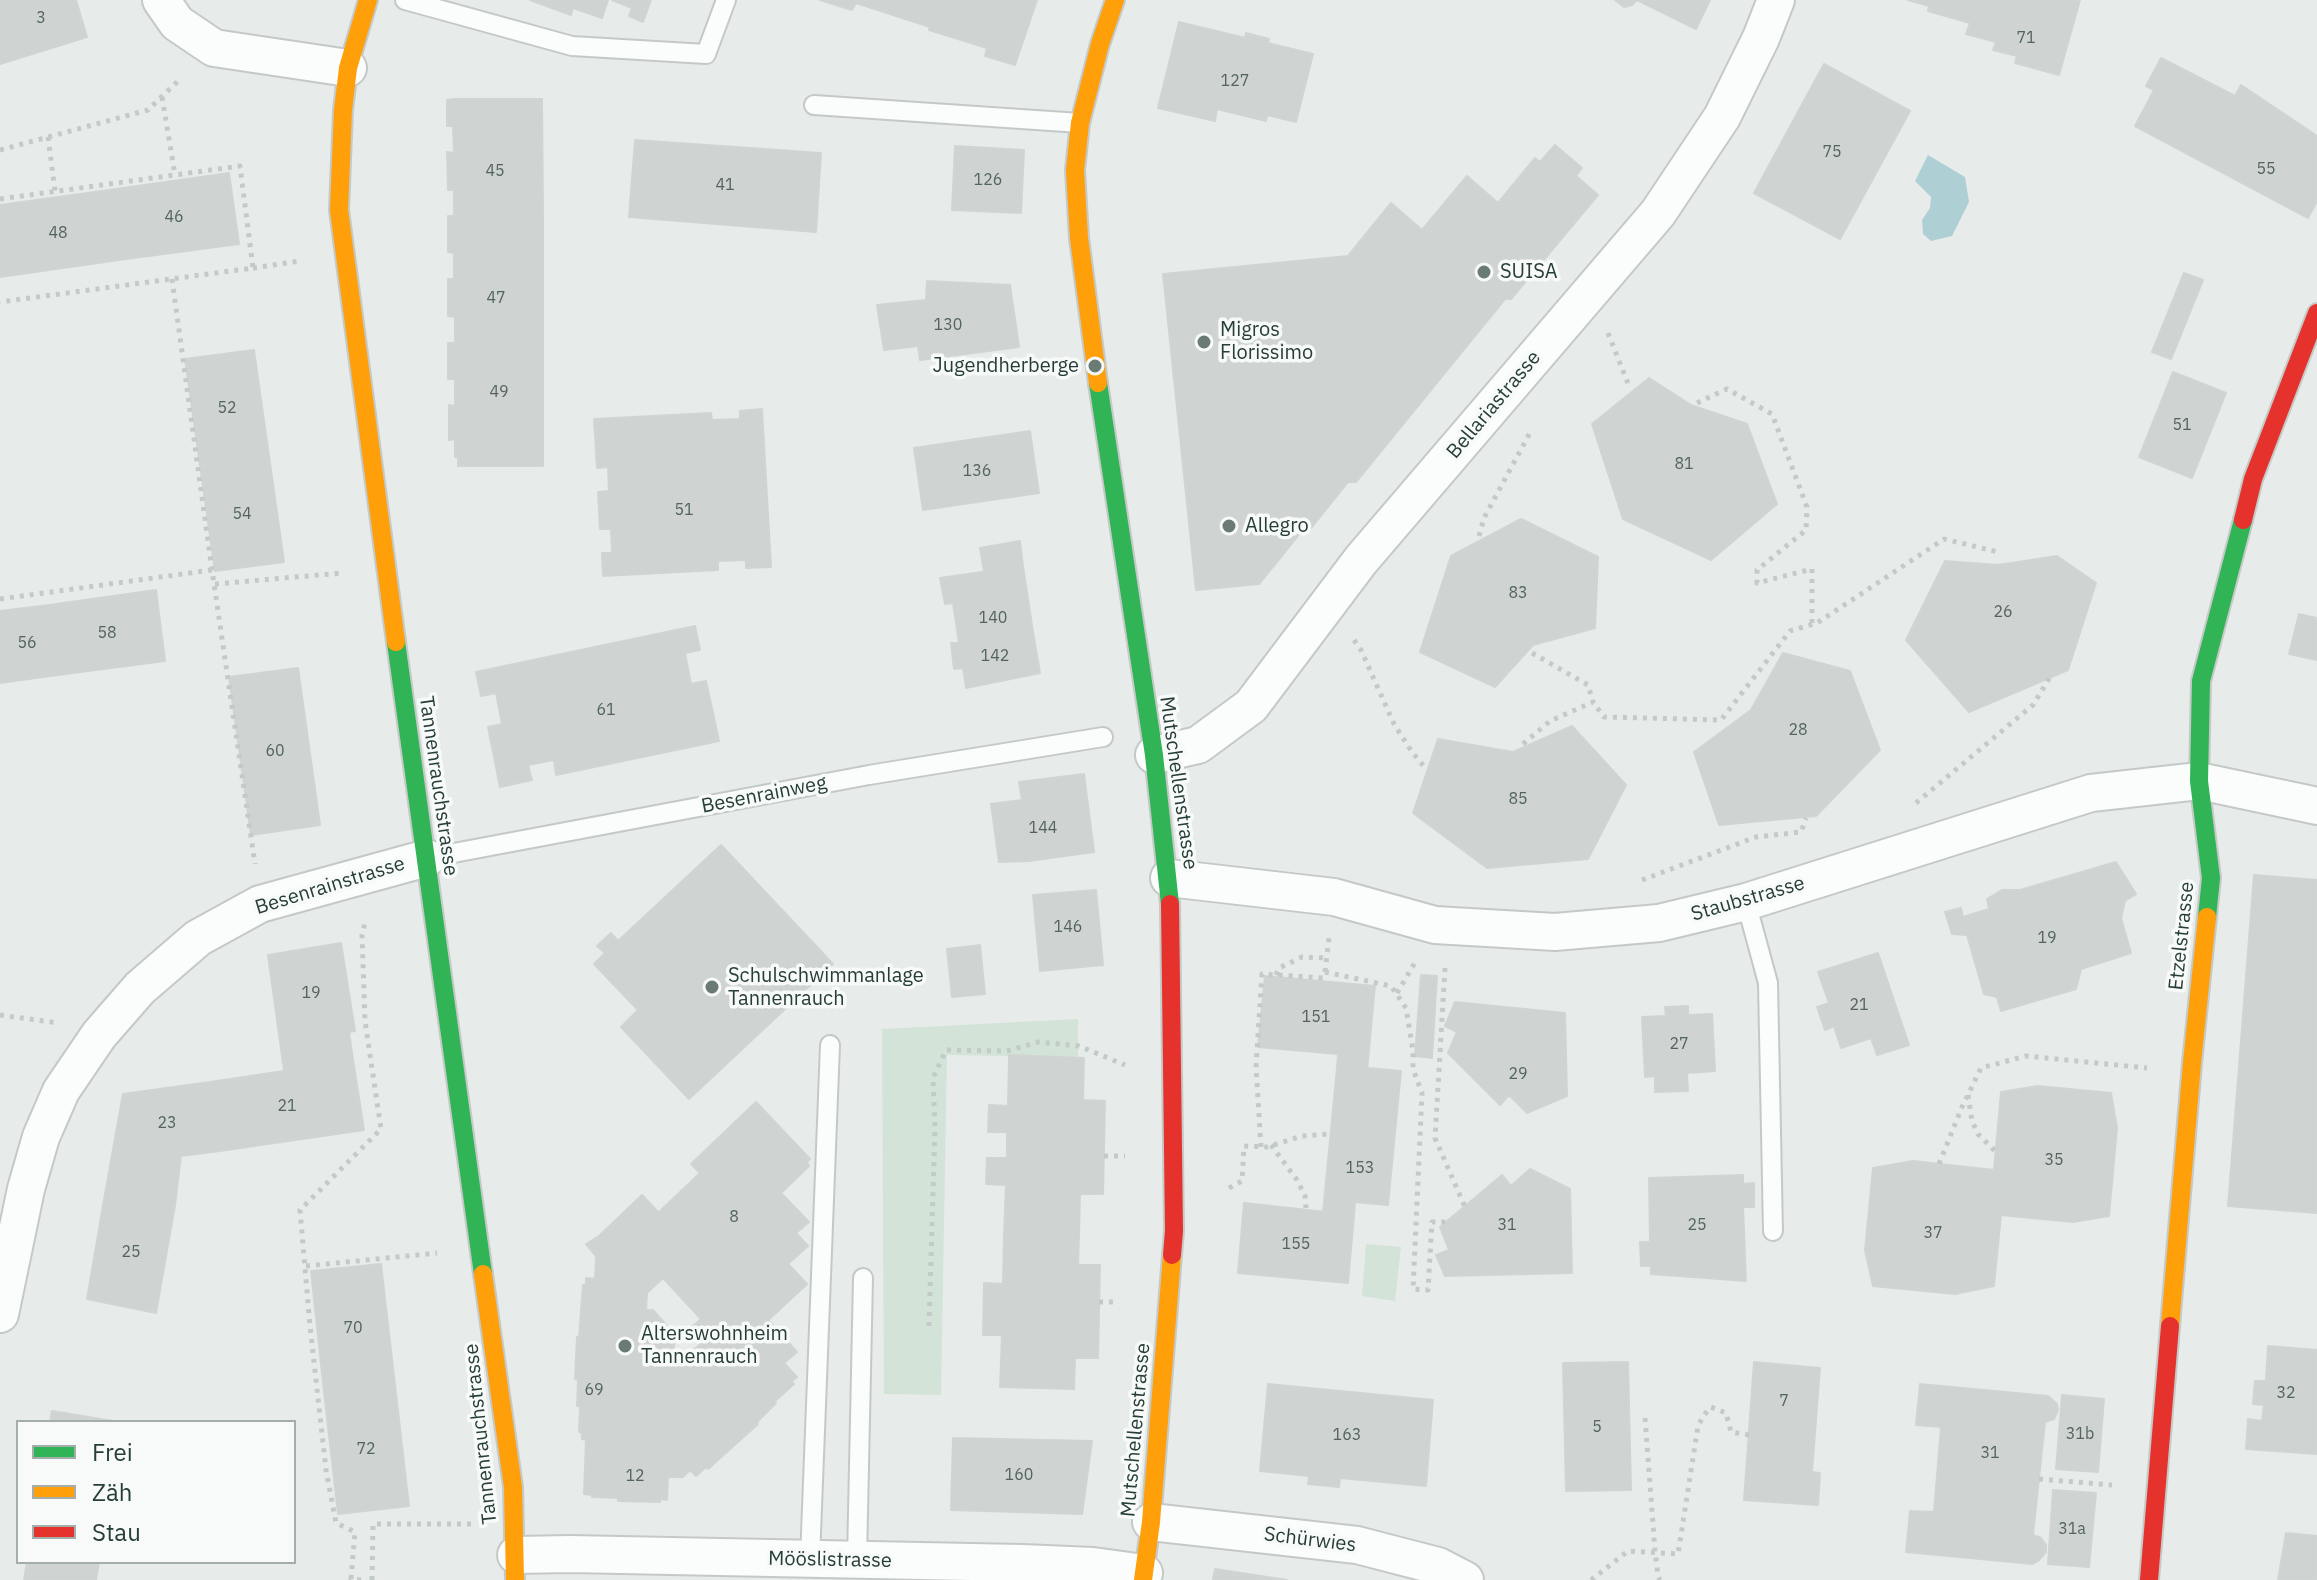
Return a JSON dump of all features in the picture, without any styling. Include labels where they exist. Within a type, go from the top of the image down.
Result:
[{"type":"street","points":[[161,0],[177,23],[214,48],[348,68]]},
{"type":"street","name":"Tannenrauchstrasse","points":[[368,0],[348,68],[339,210],[513,1487],[515,1567]]},
{"type":"street","name":"Mutschellenstrasse","points":[[1115,0],[1080,123],[1075,170],[1079,238],[1098,382],[1154,755],[1169,878],[1174,1231],[1144,1577]]},
{"type":"street","name":"Bellariastrasse","points":[[1154,755],[1198,745],[1251,706],[1361,560],[1658,213],[1722,117],[1776,0]]},
{"type":"street","name":"Etzelstrasse","points":[[2149,1580],[2190,1079],[2211,878],[2199,781],[2201,681],[2253,479],[2317,313]]},
{"type":"street","name":"Staubstrasse","points":[[1169,878],[1334,897],[1435,925],[1555,932],[1659,923],[1746,902],[2091,793],[2199,781],[2317,806]]},
{"type":"street","name":"Besenrainstrasse","points":[[0,1314],[26,1189],[41,1137],[61,1091],[99,1035],[140,988],[198,938],[260,904],[427,858]]},
{"type":"street","name":"Schürwies","points":[[1151,1522],[1357,1545],[1438,1566],[1465,1580]]},
{"type":"street","name":"Mööslistrasse","points":[[515,1567],[585,1554],[1093,1566],[1144,1577]]},
{"type":"lane","points":[[405,0],[572,46],[706,54],[726,0]]},
{"type":"lane","points":[[814,105],[1080,123]]},
{"type":"lane","name":"Besenrainweg","points":[[427,858],[869,775],[1103,737]]},
{"type":"lane","points":[[1746,902],[1768,983],[1773,1231]]},
{"type":"lane","points":[[810,1559],[830,1045]]},
{"type":"lane","points":[[857,1560],[863,1278]]},
{"type":"path","points":[[0,150],[148,110],[180,79]]},
{"type":"path","points":[[162,97],[175,175]]},
{"type":"path","points":[[48,137],[55,191]]},
{"type":"path","points":[[0,199],[240,166],[253,268]]},
{"type":"path","points":[[0,302],[311,259]]},
{"type":"path","points":[[172,279],[256,871]]},
{"type":"path","points":[[1604,325],[1629,386]]},
{"type":"path","points":[[1697,403],[1727,389],[1772,414],[1807,507],[1806,530],[1757,570],[1757,583],[1812,569],[1812,625]]},
{"type":"path","points":[[1479,536],[1484,518],[1533,428]]},
{"type":"path","points":[[1532,653],[1588,685],[1593,702],[1604,717],[1721,720],[1790,631],[1812,625],[1944,539],[1998,552]]},
{"type":"path","points":[[0,599],[212,570]]},
{"type":"path","points":[[215,584],[355,572]]},
{"type":"path","points":[[1346,630],[1361,650],[1394,724],[1427,770]]},
{"type":"path","points":[[1905,812],[2033,705],[2050,677]]},
{"type":"path","points":[[1523,744],[1550,721],[1593,702]]},
{"type":"path","points":[[1637,881],[1756,837],[1801,832],[1806,818]]},
{"type":"path","points":[[361,1580],[351,1579],[355,1532],[336,1523],[300,1210],[381,1129],[365,1021],[362,935],[367,914]]},
{"type":"path","points":[[1397,993],[1423,950]]},
{"type":"path","points":[[1446,955],[1435,1138],[1465,1207]]},
{"type":"path","points":[[1276,975],[1279,968],[1302,957],[1327,956],[1324,977]]},
{"type":"path","points":[[1261,1147],[1256,1067],[1262,974],[1324,977],[1391,986],[1406,1008],[1413,1069],[1422,1093],[1413,1289],[1428,1290],[1432,1222],[1446,1222]]},
{"type":"path","points":[[0,1015],[38,1020]]},
{"type":"path","points":[[929,1326],[935,1127],[933,1078],[946,1050],[1007,1051],[1038,1042],[1079,1046],[1125,1065]]},
{"type":"path","points":[[1939,1164],[1981,1068],[2026,1056],[2160,1070]]},
{"type":"path","points":[[1968,1094],[1972,1121],[1978,1134],[1995,1151]]},
{"type":"path","points":[[1229,1188],[1242,1181],[1244,1146],[1261,1147],[1302,1136],[1331,1134]]},
{"type":"path","points":[[1271,1145],[1297,1180],[1305,1196],[1306,1208]]},
{"type":"path","points":[[1104,1156],[1125,1156]]},
{"type":"path","points":[[306,1266],[418,1255]]},
{"type":"path","points":[[1099,1302],[1118,1302]]},
{"type":"path","points":[[1591,1580],[1628,1551],[1678,1554],[1698,1426],[1711,1407],[1726,1413],[1731,1432],[1749,1435]]},
{"type":"path","points":[[1645,1418],[1660,1580]]},
{"type":"path","points":[[2039,1479],[2125,1486]]},
{"type":"path","points":[[372,1580],[373,1524],[480,1525]]},
{"type":"green space","points":[[1078,1019],[1078,1057],[947,1055],[941,1395],[884,1394],[882,1029]]},
{"type":"green space","points":[[1366,1244],[1401,1247],[1395,1301],[1362,1296]]},
{"type":"water","points":[[1928,155],[1965,177],[1969,202],[1952,236],[1931,241],[1923,234],[1922,220],[1930,208],[1931,197],[1915,181]]},
{"type":"building","points":[[0,0],[76,0],[87,37],[0,64]]},
{"type":"building","points":[[530,0],[608,0],[602,18],[573,8],[571,15]]},
{"type":"building","points":[[612,0],[651,0],[643,22],[629,16],[632,8]]},
{"type":"building","points":[[820,0],[939,0],[930,27],[856,3],[852,10]]},
{"type":"building","points":[[939,0],[1037,0],[1015,65],[985,56],[987,48],[929,30]]},
{"type":"building","points":[[1615,0],[1637,0],[1624,7]]},
{"type":"building","points":[[1637,0],[1710,0],[1696,29]]},
{"type":"building","points":[[1908,0],[2080,0],[2059,75],[2015,63],[2017,56],[1993,50],[1996,42],[1966,34],[1970,23],[1928,11],[1929,6]]},
{"type":"building","points":[[1179,22],[1245,38],[1246,33],[1269,39],[1268,43],[1313,54],[1296,122],[1267,115],[1266,121],[1217,109],[1215,121],[1158,108]]},
{"type":"building","points":[[2161,58],[2235,96],[2241,85],[2317,136],[2317,201],[2308,218],[2135,126],[2154,90],[2146,86]]},
{"type":"building","points":[[1824,64],[1910,111],[1840,239],[1754,193]]},
{"type":"building","points":[[542,99],[543,216],[454,217],[454,190],[448,190],[447,152],[454,153],[453,126],[447,126],[447,100]]},
{"type":"building","points":[[635,140],[821,153],[816,232],[629,217]]},
{"type":"building","points":[[1555,145],[1582,168],[1576,176],[1598,195],[1511,299],[1505,299],[1356,482],[1348,482],[1308,532],[1301,532],[1259,584],[1196,590],[1163,274],[1348,256],[1391,203],[1422,230],[1467,176],[1498,203],[1535,158],[1540,162]]},
{"type":"building","points":[[955,146],[1024,150],[1021,213],[952,210]]},
{"type":"building","points":[[229,173],[239,244],[119,260],[109,190]]},
{"type":"building","points":[[109,190],[119,260],[0,277],[0,205]]},
{"type":"building","points":[[448,216],[543,216],[543,344],[455,343],[455,317],[448,316],[448,279],[454,279],[454,253],[448,252]]},
{"type":"building","points":[[2184,273],[2203,280],[2171,359],[2152,352]]},
{"type":"building","points":[[927,281],[1010,285],[1019,347],[920,360],[918,346],[884,350],[877,305],[926,300]]},
{"type":"building","points":[[448,343],[543,344],[543,466],[458,466],[455,439],[449,440],[449,405],[455,406],[455,379],[448,379]]},
{"type":"building","points":[[254,350],[269,456],[200,465],[185,359]]},
{"type":"building","points":[[2173,372],[2226,393],[2192,478],[2139,457]]},
{"type":"building","points":[[1649,378],[1691,405],[1747,424],[1777,504],[1711,560],[1623,519],[1592,424]]},
{"type":"building","points":[[762,409],[771,567],[746,568],[746,560],[718,561],[718,570],[603,576],[602,553],[612,553],[611,529],[600,529],[598,492],[609,491],[608,467],[597,468],[594,419],[711,413],[712,420],[740,419],[740,411]]},
{"type":"building","points":[[1030,431],[1039,493],[923,510],[914,448]]},
{"type":"building","points":[[269,456],[284,562],[215,571],[200,465]]},
{"type":"building","points":[[1521,519],[1598,557],[1595,628],[1533,645],[1495,687],[1420,652],[1451,556]]},
{"type":"building","points":[[1020,541],[1023,566],[984,571],[980,548]]},
{"type":"building","points":[[2057,556],[2096,583],[2068,670],[1969,712],[1906,640],[1945,561],[1998,565]]},
{"type":"building","points":[[1023,566],[1033,632],[959,643],[953,603],[945,604],[940,578]]},
{"type":"building","points":[[156,590],[165,661],[58,675],[49,605]]},
{"type":"building","points":[[49,605],[58,675],[0,683],[0,611]]},
{"type":"building","points":[[2299,614],[2317,618],[2317,660],[2289,654]]},
{"type":"building","points":[[695,626],[700,650],[685,653],[691,684],[706,681],[719,741],[556,775],[554,760],[528,765],[532,780],[500,787],[488,727],[502,724],[496,693],[481,696],[476,672]]},
{"type":"building","points":[[1033,632],[1040,673],[966,688],[963,668],[954,669],[951,643]]},
{"type":"building","points":[[1783,653],[1850,671],[1880,750],[1816,816],[1719,825],[1694,752],[1751,710]]},
{"type":"building","points":[[298,668],[320,825],[251,835],[229,677]]},
{"type":"building","points":[[1572,726],[1626,785],[1588,859],[1487,868],[1413,813],[1438,739],[1513,752]]},
{"type":"building","points":[[1084,774],[1094,852],[999,862],[991,804],[1022,800],[1019,782]]},
{"type":"building","name":"Schulschwimmanlage Tannenrauch","points":[[721,845],[833,964],[689,1099],[621,1027],[638,1010],[594,964],[605,953],[597,946],[611,933],[618,941]]},
{"type":"building","points":[[2116,862],[2136,894],[2125,901],[2121,918],[2131,953],[2081,969],[2076,989],[2001,1011],[1997,997],[1984,994],[1967,935],[1952,934],[1945,912],[1961,908],[1963,917],[1989,909],[1987,899],[2002,890],[2020,890]]},
{"type":"building","points":[[2254,875],[2317,880],[2317,1213],[2228,1206]]},
{"type":"building","points":[[1096,890],[1103,965],[1040,971],[1033,895]]},
{"type":"building","points":[[341,943],[355,1031],[349,1032],[352,1053],[283,1063],[268,955]]},
{"type":"building","points":[[980,945],[985,994],[952,997],[947,949]]},
{"type":"building","points":[[1878,953],[1909,1045],[1877,1055],[1871,1038],[1841,1048],[1834,1026],[1825,1030],[1817,1007],[1829,1003],[1818,972]]},
{"type":"building","points":[[1421,975],[1437,976],[1432,1058],[1415,1056]]},
{"type":"building","points":[[1265,976],[1375,986],[1367,1071],[1337,1068],[1338,1054],[1258,1047]]},
{"type":"building","points":[[1455,1002],[1565,1013],[1567,1096],[1527,1113],[1509,1095],[1500,1105],[1448,1053],[1457,1032],[1445,1026]]},
{"type":"building","points":[[1688,1006],[1688,1015],[1712,1014],[1715,1071],[1687,1073],[1688,1091],[1655,1092],[1655,1076],[1645,1077],[1642,1017],[1666,1016],[1665,1007]]},
{"type":"building","points":[[352,1053],[364,1130],[220,1151],[210,1082],[284,1071],[283,1063]]},
{"type":"building","points":[[1009,1055],[1084,1058],[1083,1100],[1105,1101],[1103,1194],[1080,1194],[1079,1236],[1004,1234],[1006,1185],[986,1184],[987,1158],[1007,1158],[1007,1132],[988,1132],[989,1105],[1008,1106]]},
{"type":"building","points":[[1337,1068],[1401,1071],[1388,1205],[1355,1202],[1354,1215],[1323,1212]]},
{"type":"building","points":[[210,1082],[220,1151],[181,1156],[175,1205],[105,1194],[123,1094]]},
{"type":"building","points":[[2038,1086],[2111,1093],[2117,1128],[2109,1216],[2073,1222],[2001,1215],[1994,1170],[2001,1092]]},
{"type":"building","points":[[756,1102],[810,1159],[807,1162],[809,1166],[781,1193],[809,1222],[796,1233],[808,1246],[788,1264],[807,1284],[764,1324],[659,1212],[700,1173],[691,1164]]},
{"type":"building","points":[[1913,1161],[1994,1170],[2001,1215],[1994,1286],[1955,1294],[1873,1286],[1865,1250],[1873,1168]]},
{"type":"building","points":[[1530,1169],[1570,1189],[1572,1273],[1445,1276],[1436,1255],[1449,1250],[1440,1227],[1502,1175],[1511,1186]]},
{"type":"building","points":[[1743,1175],[1743,1184],[1754,1183],[1754,1207],[1743,1207],[1746,1281],[1651,1274],[1651,1266],[1641,1266],[1640,1242],[1650,1242],[1649,1178]]},
{"type":"building","points":[[105,1194],[175,1205],[156,1313],[87,1299]]},
{"type":"building","name":"Alterswohnheim Tannenrauch","points":[[642,1195],[764,1324],[768,1320],[797,1352],[784,1363],[797,1377],[791,1382],[794,1384],[774,1402],[758,1424],[708,1469],[706,1467],[696,1476],[690,1470],[683,1477],[668,1477],[667,1500],[660,1499],[660,1502],[618,1501],[618,1498],[584,1494],[586,1440],[579,1432],[580,1406],[577,1406],[578,1380],[575,1379],[577,1337],[583,1285],[586,1285],[586,1278],[595,1279],[596,1256],[586,1244],[599,1236]],"holes":[[[663,1278],[701,1319],[692,1327],[704,1340],[690,1354],[674,1353],[674,1334],[653,1310],[646,1310],[647,1293]]]},
{"type":"building","points":[[1244,1203],[1354,1215],[1348,1283],[1238,1273]]},
{"type":"building","points":[[1004,1234],[1079,1236],[1078,1265],[1100,1265],[1098,1358],[1075,1358],[1074,1389],[1000,1387],[1002,1335],[983,1335],[984,1283],[1003,1284]]},
{"type":"building","points":[[381,1264],[395,1385],[324,1392],[311,1271]]},
{"type":"building","points":[[2268,1346],[2317,1350],[2317,1454],[2246,1449],[2248,1419],[2262,1421],[2264,1405],[2253,1404],[2255,1381],[2266,1381]]},
{"type":"building","points":[[1628,1362],[1631,1490],[1566,1491],[1563,1363]]},
{"type":"building","points":[[1754,1362],[1820,1368],[1812,1472],[1820,1473],[1818,1505],[1744,1500]]},
{"type":"building","points":[[1268,1384],[1433,1400],[1426,1486],[1340,1478],[1339,1487],[1308,1484],[1309,1476],[1260,1471]]},
{"type":"building","points":[[1920,1384],[2048,1396],[2057,1404],[2054,1419],[2045,1422],[2033,1535],[2041,1538],[2046,1552],[2038,1561],[2033,1564],[1906,1552],[1910,1511],[1934,1512],[1941,1427],[1916,1425]]},
{"type":"building","points":[[395,1385],[409,1506],[338,1514],[324,1392]]},
{"type":"building","points":[[2062,1395],[2104,1399],[2098,1472],[2056,1469]]},
{"type":"building","points":[[52,1411],[107,1420],[50,1420]]},
{"type":"building","points":[[953,1438],[1092,1441],[1082,1514],[951,1510]]},
{"type":"building","points":[[2053,1490],[2096,1493],[2089,1567],[2048,1564]]},
{"type":"building","points":[[2286,1533],[2317,1536],[2317,1580],[2278,1580]]},
{"type":"building","points":[[27,1564],[99,1564],[96,1580],[24,1580]]},
{"type":"building","points":[[1215,1569],[1287,1580],[1213,1580]]},
{"type":"traffic: fast","points":[[1098,383],[1154,755],[1170,904]]},
{"type":"traffic: fast","points":[[2207,917],[2211,878],[2199,781],[2201,681],[2243,520]]},
{"type":"traffic: fast","points":[[396,642],[483,1274]]},
{"type":"traffic: slow","points":[[368,0],[348,68],[339,210],[396,642]]},
{"type":"traffic: slow","points":[[1098,383],[1079,238],[1075,170],[1080,123],[1115,0]]},
{"type":"traffic: slow","points":[[2170,1326],[2207,917]]},
{"type":"traffic: slow","points":[[1143,1580],[1151,1522],[1172,1255]]},
{"type":"traffic: slow","points":[[483,1274],[513,1487],[515,1580]]},
{"type":"traffic: jam","points":[[2243,520],[2253,479],[2317,313]]},
{"type":"traffic: jam","points":[[1170,904],[1172,1255]]},
{"type":"traffic: jam","points":[[2149,1580],[2170,1326]]},
{"type":"place","name":"SUISA","points":[[1484,272]]},
{"type":"place","name":"Migros Florissimo","points":[[1204,342]]},
{"type":"place","name":"Jugendherberge","points":[[1095,366]]},
{"type":"place","name":"Allegro","points":[[1229,526]]},
{"type":"place","name":"Schulschwimmanlage Tannenrauch","points":[[712,987]]},
{"type":"place","name":"Alterswohnheim Tannenrauch","points":[[625,1346]]}]
